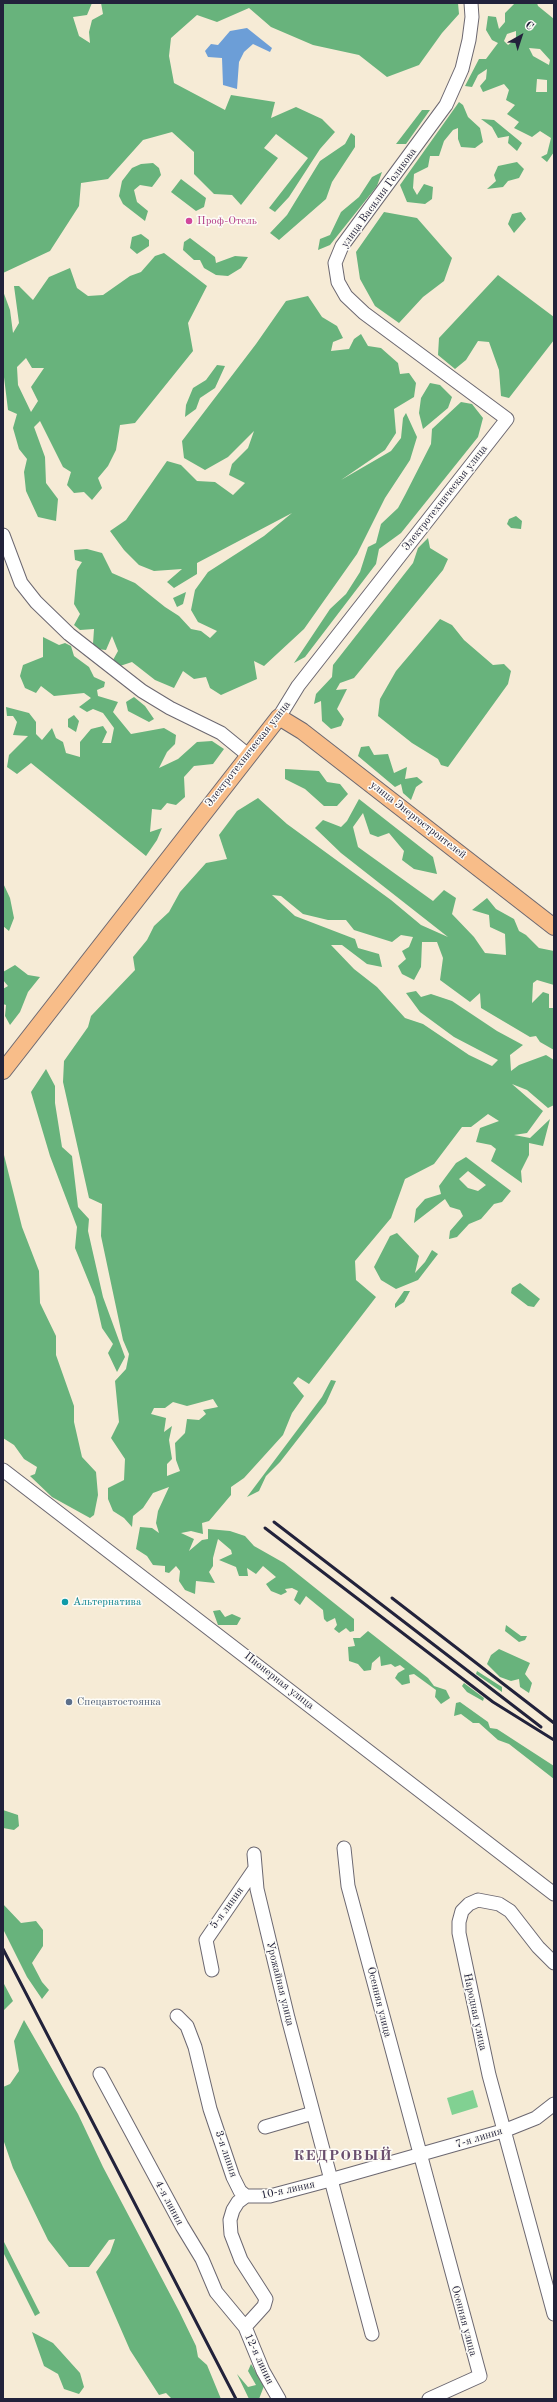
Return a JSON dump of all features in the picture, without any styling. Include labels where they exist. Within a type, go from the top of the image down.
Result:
[{"type":"main road","name":"Электротехническая улица","points":[[3,1071],[279,717]]},
{"type":"main road","name":"улица Энергостроителей","points":[[279,717],[308,735],[554,927]]},
{"type":"street","name":"улица Василия Голикова","points":[[471,3],[471,25],[462,69],[446,105],[342,246],[335,263],[338,282],[346,296],[364,313],[507,419]]},
{"type":"street","name":"Электротехническая улица","points":[[279,717],[298,686],[507,419]]},
{"type":"street","points":[[3,535],[22,583],[36,602],[69,634],[142,691],[170,708],[221,734],[248,755]]},
{"type":"street","name":"Пионерная улица","points":[[3,1470],[554,1894]]},
{"type":"street","name":"Осенняя улица","points":[[344,1848],[348,1886],[384,2022],[422,2155],[480,2376],[429,2399]]},
{"type":"street","name":"Урожайная улица","points":[[254,1854],[254,1870],[288,2018],[372,2334]]},
{"type":"street","name":"5-я линия","points":[[212,1970],[206,1940],[254,1870]]},
{"type":"street","name":"Народная улица","points":[[554,1963],[538,1947],[510,1911],[499,1904],[478,1900],[469,1904],[462,1911],[458,1922],[459,1933],[489,2075],[506,2130],[554,2314]]},
{"type":"street","name":"3-я линия","points":[[178,2016],[187,2026],[195,2047],[210,2109],[233,2177],[240,2191],[246,2196]]},
{"type":"street","name":"4-я линия","points":[[100,2074],[182,2226],[202,2259],[216,2292],[245,2328]]},
{"type":"street","name":"7-я линия","points":[[330,2180],[506,2130],[536,2118],[554,2104]]},
{"type":"street","points":[[265,2127],[314,2118]]},
{"type":"street","name":"10-я линия","points":[[246,2196],[270,2196],[330,2180]]},
{"type":"street","name":"12-я линия","points":[[246,2196],[238,2202],[233,2210],[230,2220],[231,2234],[241,2260],[266,2299],[264,2306],[245,2328],[263,2371],[279,2399]]},
{"type":"green space","points":[[3,3],[92,3],[87,15],[73,17],[79,36],[90,43],[89,32],[92,20],[103,14],[101,3],[458,3],[459,14],[442,33],[419,65],[387,77],[359,55],[313,45],[271,27],[249,8],[217,22],[197,15],[171,38],[169,56],[174,83],[225,110],[231,95],[275,102],[271,118],[296,107],[322,119],[335,132],[320,149],[289,197],[275,212],[269,208],[308,158],[276,134],[264,148],[278,158],[241,205],[232,195],[214,194],[194,174],[194,152],[172,132],[143,140],[108,179],[81,183],[79,206],[50,251],[3,273]]},
{"type":"green space","points":[[515,3],[537,3],[538,6],[554,19],[554,152],[547,162],[541,157],[547,154],[551,138],[540,131],[532,137],[514,128],[519,122],[507,114],[515,105],[506,100],[509,90],[504,84],[483,92],[480,86],[486,79],[487,69],[478,75],[472,87],[465,86],[479,59],[486,59],[498,43],[492,40],[486,30],[488,16],[496,17],[499,29],[505,22],[505,13]],"holes":[[[516,31],[516,39],[508,45],[504,41],[507,34]],[[529,48],[540,49],[550,60],[549,65],[533,56]],[[537,79],[547,80],[547,92],[536,92]]]},
{"type":"green space","points":[[459,102],[463,105],[468,117],[480,128],[483,142],[475,148],[461,147],[458,139],[458,128],[453,130],[444,141],[439,156],[430,156],[428,167],[414,174],[413,188],[417,195],[424,184],[433,187],[432,199],[425,204],[407,202],[400,185]]},
{"type":"green space","points":[[422,110],[430,110],[406,144],[396,144]]},
{"type":"green space","points":[[481,119],[494,120],[522,143],[517,151],[508,143],[509,136],[498,138],[492,127]]},
{"type":"green space","points":[[351,133],[355,136],[355,147],[332,182],[326,199],[279,240],[270,233],[287,215],[320,161],[345,144]]},
{"type":"green space","points":[[517,162],[524,169],[519,178],[508,181],[503,187],[487,189],[496,181],[494,175],[498,166]]},
{"type":"green space","points":[[153,163],[159,168],[161,175],[152,187],[140,185],[134,190],[137,202],[148,211],[145,221],[123,204],[119,196],[122,181],[132,168],[141,164]]},
{"type":"green space","points":[[382,172],[377,186],[330,245],[318,250],[320,239],[330,235],[341,212],[359,197],[372,177]]},
{"type":"green space","points":[[181,179],[206,198],[204,207],[196,211],[171,192]]},
{"type":"green space","points":[[384,212],[417,218],[452,258],[444,281],[423,297],[399,323],[375,306],[360,279],[356,252]]},
{"type":"green space","points":[[521,212],[526,219],[514,233],[508,224],[512,214]]},
{"type":"green space","points":[[141,234],[149,240],[149,246],[137,254],[130,248],[132,237]]},
{"type":"green space","points":[[190,238],[215,257],[216,263],[235,256],[248,257],[241,268],[228,276],[216,275],[204,268],[200,260],[194,260],[183,250],[184,242]]},
{"type":"green space","points":[[164,253],[207,286],[188,323],[193,351],[135,423],[120,425],[116,450],[108,466],[98,478],[102,488],[92,500],[84,492],[74,493],[67,485],[71,472],[63,467],[40,421],[34,427],[45,457],[46,483],[58,499],[56,521],[38,517],[26,491],[24,472],[27,459],[19,449],[13,428],[17,414],[8,410],[3,369],[3,291],[10,310],[13,333],[19,323],[14,286],[19,286],[33,300],[49,277],[70,268],[77,288],[88,296],[103,295],[130,276],[141,272],[155,256]],"holes":[[[26,358],[32,368],[44,368],[31,387],[38,401],[31,412],[18,385],[17,367]]]},
{"type":"green space","points":[[498,275],[554,317],[554,340],[509,398],[501,396],[499,370],[489,342],[478,341],[466,360],[455,369],[438,355],[439,338]]},
{"type":"green space","points":[[308,296],[322,317],[337,326],[343,338],[333,342],[331,351],[349,349],[354,339],[361,334],[368,346],[381,348],[398,363],[400,374],[409,373],[416,383],[414,397],[394,409],[396,433],[385,450],[341,480],[391,451],[401,438],[403,418],[406,413],[417,437],[410,460],[385,498],[357,554],[304,629],[264,666],[254,661],[257,679],[221,695],[210,688],[206,677],[194,679],[183,671],[174,688],[155,680],[132,662],[120,666],[113,660],[118,651],[112,636],[106,650],[97,649],[93,644],[94,629],[80,630],[74,625],[80,614],[74,604],[77,570],[82,562],[75,560],[74,550],[87,549],[102,553],[112,573],[135,583],[165,607],[179,616],[191,629],[201,631],[210,638],[217,631],[198,622],[191,610],[195,590],[208,572],[264,536],[292,513],[197,563],[197,574],[174,588],[167,582],[182,569],[154,571],[139,565],[124,550],[110,531],[126,520],[167,461],[181,465],[197,481],[215,482],[233,495],[245,483],[229,475],[232,464],[248,448],[254,431],[228,457],[205,470],[184,458],[182,441],[256,344],[286,301]]},
{"type":"green space","points":[[217,365],[225,366],[215,388],[200,398],[196,409],[185,417],[186,405],[193,388],[206,380]]},
{"type":"green space","points":[[430,383],[440,385],[452,397],[448,408],[423,429],[419,413],[421,398]]},
{"type":"green space","points":[[461,402],[472,404],[483,418],[478,437],[401,533],[379,549],[376,564],[305,657],[294,663],[330,609],[346,594],[360,572],[368,547],[376,543],[381,524],[398,508],[431,444],[432,429]]},
{"type":"green space","points":[[516,516],[522,521],[521,529],[511,528],[507,524],[509,519]]},
{"type":"green space","points":[[428,538],[430,548],[448,559],[443,570],[354,678],[340,683],[336,690],[347,689],[337,709],[344,719],[341,726],[331,729],[322,721],[321,701],[314,704],[316,694],[332,677],[333,665],[413,563],[418,548]]},
{"type":"green space","points":[[186,592],[183,604],[177,607],[173,598]]},
{"type":"green space","points":[[440,619],[452,625],[464,640],[493,665],[504,664],[511,671],[508,684],[448,767],[441,765],[438,759],[412,743],[378,716],[380,699],[396,671]]},
{"type":"green space","points":[[43,637],[59,645],[65,643],[71,646],[74,656],[89,667],[94,677],[105,682],[104,687],[97,690],[98,696],[118,702],[113,712],[131,734],[164,728],[176,735],[175,744],[167,752],[159,768],[178,759],[197,742],[212,741],[224,749],[213,764],[194,766],[184,777],[185,797],[176,805],[167,803],[161,810],[152,809],[150,832],[162,828],[157,840],[146,856],[31,763],[17,774],[7,767],[9,755],[28,736],[13,735],[17,722],[13,716],[7,716],[6,707],[29,713],[36,722],[36,734],[42,740],[52,728],[56,738],[63,742],[66,753],[80,757],[80,742],[91,729],[103,726],[107,732],[102,743],[111,743],[114,728],[103,713],[93,709],[87,712],[79,707],[91,698],[84,693],[54,696],[41,686],[36,693],[25,688],[20,676],[23,665],[43,657]]},
{"type":"green space","points":[[134,697],[145,706],[154,719],[149,722],[128,711],[126,702]]},
{"type":"green space","points":[[74,715],[79,721],[76,732],[68,727],[68,719]]},
{"type":"green space","points":[[369,746],[374,755],[388,754],[394,773],[407,767],[405,779],[417,777],[423,782],[416,787],[411,800],[403,793],[401,784],[395,787],[358,756],[361,747]]},
{"type":"green space","points":[[285,769],[319,771],[327,782],[340,784],[348,794],[337,806],[324,806],[305,789],[285,779]]},
{"type":"green space","points":[[258,798],[287,824],[391,900],[421,925],[448,937],[341,853],[315,828],[323,820],[341,827],[347,821],[359,799],[433,857],[437,874],[414,869],[402,860],[404,851],[389,833],[378,837],[370,834],[363,813],[353,827],[358,847],[433,901],[444,890],[456,898],[452,914],[474,937],[485,953],[506,955],[505,934],[490,927],[489,915],[472,910],[487,898],[496,909],[514,919],[519,931],[526,935],[539,948],[554,951],[554,985],[537,980],[533,983],[532,1003],[543,992],[549,994],[549,1008],[554,1008],[554,1050],[540,1042],[536,1036],[530,1037],[481,1008],[480,993],[470,1002],[440,980],[443,958],[437,942],[422,942],[421,967],[414,980],[402,974],[398,966],[406,959],[402,951],[409,947],[413,937],[401,935],[392,942],[354,930],[346,920],[328,920],[303,914],[281,896],[272,895],[295,916],[355,939],[358,948],[379,954],[382,967],[367,964],[342,945],[331,945],[354,969],[377,987],[405,1018],[423,1024],[469,1055],[492,1066],[498,1060],[454,1037],[420,1012],[406,993],[416,991],[421,997],[431,994],[452,1001],[497,1031],[523,1045],[510,1055],[511,1071],[519,1065],[546,1055],[554,1060],[554,1105],[548,1108],[527,1090],[512,1084],[543,1111],[527,1133],[514,1135],[530,1138],[550,1119],[543,1146],[529,1143],[529,1155],[521,1171],[522,1183],[491,1161],[496,1149],[491,1145],[476,1142],[480,1128],[499,1121],[488,1114],[471,1127],[462,1127],[434,1164],[405,1179],[391,1218],[355,1261],[356,1280],[376,1297],[309,1384],[298,1377],[293,1383],[304,1396],[292,1413],[283,1435],[244,1478],[231,1487],[231,1495],[209,1521],[202,1523],[203,1534],[191,1531],[181,1533],[194,1539],[189,1551],[202,1540],[208,1539],[208,1529],[230,1531],[245,1536],[254,1546],[284,1563],[354,1619],[354,1631],[350,1632],[346,1628],[339,1633],[334,1629],[337,1625],[335,1618],[327,1622],[324,1619],[323,1610],[306,1596],[300,1605],[294,1600],[298,1591],[292,1588],[285,1589],[287,1592],[281,1595],[271,1591],[266,1584],[276,1577],[263,1566],[256,1574],[247,1568],[248,1576],[239,1576],[236,1567],[219,1560],[232,1554],[231,1550],[218,1539],[213,1558],[213,1566],[209,1572],[215,1583],[196,1581],[195,1594],[185,1590],[179,1581],[180,1571],[176,1566],[169,1573],[165,1572],[165,1566],[153,1565],[147,1556],[136,1549],[140,1527],[152,1528],[159,1533],[156,1523],[158,1511],[169,1487],[153,1493],[143,1508],[133,1516],[132,1527],[124,1518],[113,1511],[108,1499],[108,1488],[124,1480],[125,1459],[111,1438],[119,1422],[115,1381],[126,1369],[129,1354],[123,1340],[101,1236],[102,1204],[89,1198],[63,1082],[64,1061],[88,1027],[91,1016],[135,970],[133,957],[147,940],[154,926],[169,912],[180,892],[206,863],[227,859],[219,835],[237,811]],"holes":[[[213,1399],[218,1407],[203,1410],[206,1414],[199,1420],[187,1419],[185,1433],[175,1443],[176,1460],[180,1471],[167,1476],[167,1464],[172,1459],[169,1440],[172,1426],[164,1432],[166,1418],[151,1414],[154,1408],[165,1408],[173,1402],[187,1406]]]},
{"type":"green space","points":[[3,883],[10,898],[14,918],[9,931],[3,926]]},
{"type":"green space","points":[[15,965],[28,975],[40,977],[28,992],[20,1012],[10,1025],[5,1016],[6,1005],[3,1004],[3,989],[8,986],[3,980],[3,972]]},
{"type":"green space","points":[[46,1069],[55,1086],[55,1103],[62,1147],[72,1156],[78,1207],[89,1219],[88,1231],[103,1297],[125,1357],[117,1372],[108,1353],[113,1344],[102,1328],[95,1297],[75,1248],[77,1227],[50,1156],[31,1092]]},
{"type":"green space","points":[[3,1151],[22,1227],[39,1271],[40,1303],[56,1336],[56,1355],[74,1406],[74,1422],[82,1457],[96,1472],[98,1495],[94,1515],[90,1518],[52,1497],[30,1476],[35,1474],[37,1467],[24,1459],[14,1445],[3,1438]]},
{"type":"green space","points":[[466,1157],[511,1191],[502,1202],[494,1204],[481,1219],[469,1224],[457,1237],[449,1239],[450,1231],[463,1216],[460,1210],[450,1207],[445,1199],[414,1223],[416,1209],[425,1199],[441,1194],[439,1186],[456,1163]],"holes":[[[468,1171],[486,1185],[478,1191],[468,1188],[459,1179]]]},
{"type":"green space","points":[[397,1233],[419,1256],[415,1273],[425,1262],[432,1250],[438,1254],[418,1280],[396,1289],[381,1280],[374,1267],[390,1236]]},
{"type":"green space","points":[[520,1283],[540,1299],[534,1307],[528,1306],[511,1293],[512,1288]]},
{"type":"green space","points":[[404,1291],[410,1291],[404,1302],[395,1308],[395,1304]]},
{"type":"green space","points":[[331,1380],[336,1381],[326,1403],[280,1462],[266,1476],[259,1491],[247,1497],[322,1397]]},
{"type":"green space","points":[[220,1610],[225,1617],[232,1614],[241,1618],[237,1625],[218,1625],[213,1611]]},
{"type":"green space","points":[[506,1625],[521,1636],[527,1636],[525,1640],[519,1642],[505,1631]]},
{"type":"green space","points":[[368,1631],[428,1678],[434,1686],[446,1690],[450,1698],[441,1704],[435,1697],[436,1690],[414,1674],[409,1675],[410,1683],[402,1685],[395,1678],[398,1673],[405,1669],[400,1665],[395,1667],[391,1664],[381,1666],[380,1656],[372,1663],[371,1670],[364,1671],[358,1664],[349,1661],[348,1647],[355,1646],[353,1638],[360,1638]]},
{"type":"green space","points":[[499,1649],[530,1663],[525,1674],[532,1683],[529,1693],[520,1687],[519,1679],[511,1681],[500,1677],[487,1664],[491,1655]]},
{"type":"green space","points":[[477,1671],[502,1687],[502,1692],[476,1674]]},
{"type":"green space","points":[[464,1683],[484,1698],[483,1701],[467,1692],[462,1686]]},
{"type":"green space","points":[[460,1702],[488,1722],[490,1728],[497,1729],[554,1766],[554,1779],[509,1744],[498,1740],[479,1723],[473,1723],[461,1714],[454,1716],[456,1703]]},
{"type":"green space","points":[[3,1810],[18,1815],[19,1826],[14,1830],[3,1828]]},
{"type":"green space","points":[[3,1904],[21,1923],[36,1921],[43,1930],[43,1946],[32,1963],[42,1982],[49,1990],[42,1999],[27,1977],[3,1929]]},
{"type":"green space","points":[[3,1982],[13,2001],[3,2011]]},
{"type":"green space","points":[[24,2020],[78,2114],[103,2167],[179,2311],[196,2346],[198,2357],[207,2365],[221,2399],[172,2399],[166,2393],[159,2395],[130,2350],[96,2272],[110,2253],[115,2239],[109,2240],[89,2267],[69,2267],[48,2240],[13,2168],[3,2139],[3,2087],[10,2084],[19,2071],[14,2041]]},
{"type":"green space","points":[[473,2090],[478,2107],[452,2115],[447,2098]]},
{"type":"green space","points":[[3,2240],[40,2313],[35,2316],[3,2252]]},
{"type":"green space","points":[[32,2332],[53,2343],[80,2373],[84,2387],[79,2394],[64,2389],[58,2374],[44,2366]]},
{"type":"green space","points":[[251,2364],[264,2386],[259,2399],[249,2399],[237,2374],[248,2387],[256,2385],[248,2371]]},
{"type":"water","points":[[247,28],[272,48],[270,52],[253,44],[244,52],[239,62],[237,89],[223,85],[222,58],[208,57],[205,51],[211,44],[218,45],[230,31]]},
{"type":"railway","points":[[274,1522],[541,1727]]},
{"type":"railway","points":[[265,1528],[493,1702],[554,1740]]},
{"type":"railway","points":[[392,1598],[554,1723]]},
{"type":"railway","points":[[3,1949],[236,2399]]},
{"type":"place","name":"Проф-Отель","points":[[189,221]]},
{"type":"place","name":"Альтернатива","points":[[65,1602]]},
{"type":"place","name":"Спецавтостоянка","points":[[69,1702]]},
{"type":"district","name":"КЕДРОВЫЙ","points":[[343,2156]]}]
